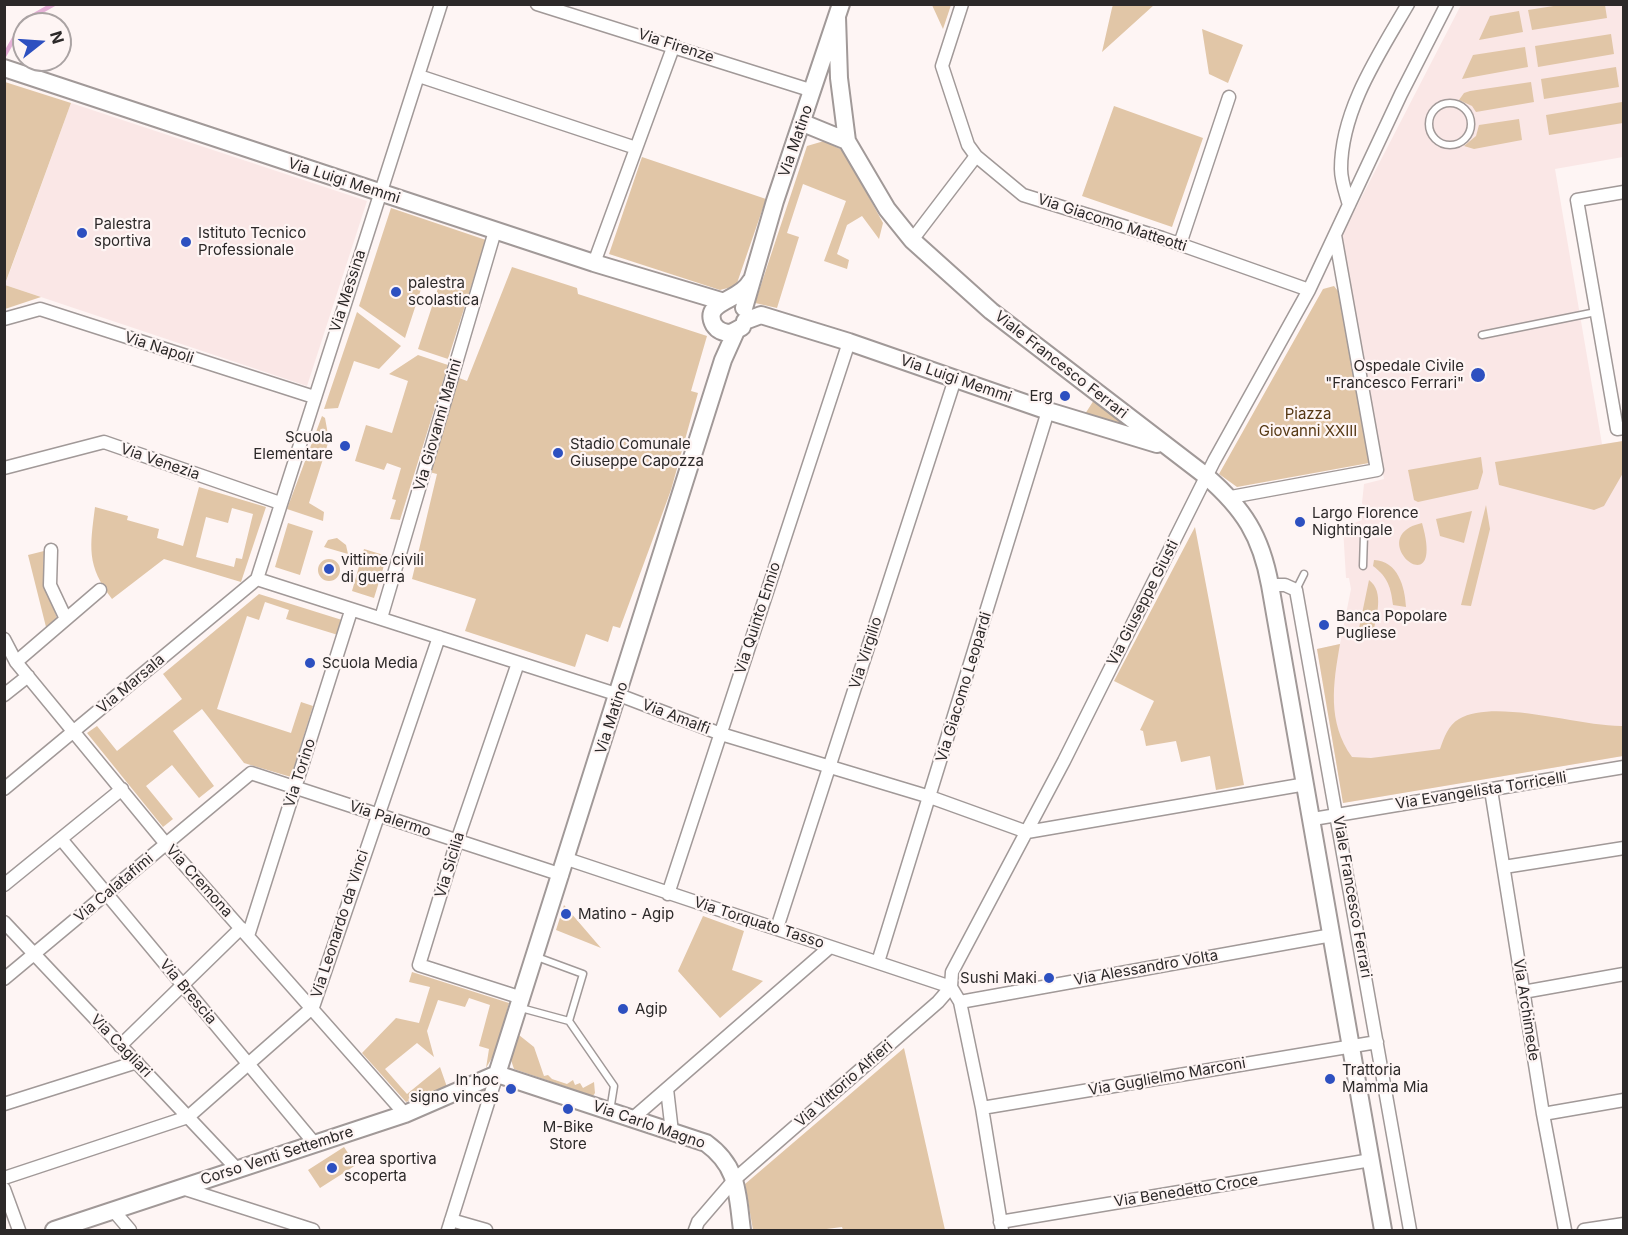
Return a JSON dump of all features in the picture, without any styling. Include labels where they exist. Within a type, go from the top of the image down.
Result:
[{"type":"street","name":"Via Messina","points":[[257,579],[441,4]]},
{"type":"street","name":"Via Firenze","points":[[537,4],[674,45],[813,91]]},
{"type":"street","name":"Via Giacomo Matteotti","points":[[962,4],[942,66],[968,145],[976,156],[1023,195],[1179,244],[1309,290]]},
{"type":"street","points":[[1348,205],[1341,172],[1343,141],[1358,96],[1408,4]]},
{"type":"street","name":"Via Giuseppe Giusti","points":[[951,987],[952,972],[1027,832],[1206,476],[1309,290],[1348,205],[1447,4]]},
{"type":"street","name":"Via Matino","points":[[497,1074],[619,695],[736,312],[751,278],[839,11]]},
{"type":"street","name":"Viale Francesco Ferrari","points":[[839,11],[839,78],[848,141],[887,209],[912,240],[991,311],[1231,497],[1255,532],[1270,585],[1313,819],[1383,1230]]},
{"type":"street","points":[[594,263],[674,45]]},
{"type":"street","name":"Via Luigi Memmi","points":[[4,68],[495,231],[684,291],[736,312],[761,315],[849,342],[1048,411],[1168,447]]},
{"type":"street","points":[[419,76],[636,148]]},
{"type":"street","points":[[1179,244],[1229,97]]},
{"type":"street","points":[[803,123],[848,141]]},
{"type":"street","points":[[912,240],[976,156]]},
{"type":"street","points":[[1620,428],[1596,312],[1577,200],[1623,192]]},
{"type":"street","name":"Via Giovanni Marini","points":[[381,618],[495,231]]},
{"type":"street","points":[[1231,497],[1377,470],[1335,235]]},
{"type":"street","name":"Via Luigi Memmi","points":[[684,291],[714,323]]},
{"type":"street","points":[[714,308],[736,312],[726,333],[714,323],[714,308]]},
{"type":"street","name":"Via Napoli","points":[[4,319],[40,309],[314,397]]},
{"type":"street","name":"Via Matino","points":[[714,323],[721,339],[723,360]]},
{"type":"street","name":"Via Quinto Ennio","points":[[668,894],[849,342]]},
{"type":"street","name":"Via Virgilio","points":[[777,928],[955,379]]},
{"type":"street","name":"Via Giacomo Leopardi","points":[[878,962],[1048,411]]},
{"type":"street","name":"Via Venezia","points":[[4,468],[104,442],[280,503]]},
{"type":"street","points":[[51,550],[50,585],[66,619]]},
{"type":"street","name":"Via Amalfi","points":[[257,579],[619,695],[721,734],[930,796],[1027,832]]},
{"type":"street","name":"Via Marsala","points":[[4,789],[257,579]]},
{"type":"street","points":[[1270,585],[1285,585],[1296,590]]},
{"type":"street","points":[[15,662],[100,590]]},
{"type":"street","name":"Viale Francesco Ferrari","points":[[1296,590],[1338,814],[1410,1230]]},
{"type":"street","name":"Via Torino","points":[[120,1046],[181,985],[245,932],[296,788],[351,611]]},
{"type":"street","name":"Via Leonardo da Vinci","points":[[4,1178],[188,1117],[313,1007],[439,637]]},
{"type":"street","name":"Via Cremona","points":[[4,639],[15,662],[166,844],[313,1007],[405,1114]]},
{"type":"street","name":"Via Sicilia","points":[[518,663],[457,841],[419,965],[521,1003]]},
{"type":"street","points":[[4,695],[28,676]]},
{"type":"street","name":"Via Evangelista Torricelli","points":[[1313,819],[1623,767]]},
{"type":"street","name":"Via Palermo","points":[[251,773],[457,841],[565,867]]},
{"type":"street","name":"Via Calatafimi","points":[[4,979],[251,773]]},
{"type":"street","points":[[1027,832],[1306,784]]},
{"type":"street","points":[[4,885],[122,789]]},
{"type":"street","name":"Via Archimede","points":[[1491,790],[1543,1114],[1565,1230]]},
{"type":"street","name":"Via Brescia","points":[[61,839],[315,1144]]},
{"type":"street","points":[[1504,867],[1623,848]]},
{"type":"street","name":"Via Torquato Tasso","points":[[565,867],[668,894],[951,987]]},
{"type":"street","name":"Via Cagliari","points":[[4,922],[237,1169]]},
{"type":"street","name":"Via Alessandro Volta","points":[[960,1002],[1332,935]]},
{"type":"street","points":[[632,1119],[830,947]]},
{"type":"street","points":[[1523,992],[1623,974]]},
{"type":"street","points":[[951,987],[960,1002],[982,1108],[1001,1226]]},
{"type":"street","name":"Via Vittorio Alfieri","points":[[695,1230],[698,1222],[735,1179],[938,1002],[951,987]]},
{"type":"street","name":"Via Guglielmo Marconi","points":[[982,1108],[1377,1042]]},
{"type":"street","points":[[4,1104],[137,1062]]},
{"type":"street","points":[[486,1230],[450,1225],[497,1074]]},
{"type":"street","name":"Via Carlo Magno","points":[[497,1074],[706,1143],[720,1154],[735,1179],[742,1230]]},
{"type":"street","name":"Corso Venti Settembre","points":[[54,1230],[405,1114],[497,1074]]},
{"type":"street","points":[[667,1089],[672,1132]]},
{"type":"street","points":[[1543,1114],[1623,1100]]},
{"type":"street","name":"Via Benedetto Croce","points":[[1001,1226],[1371,1160]]},
{"type":"street","points":[[182,1188],[313,1230]]},
{"type":"street","points":[[4,1189],[19,1230]]},
{"type":"street","points":[[113,1210],[130,1230]]},
{"type":"street","points":[[1584,1230],[1623,1224]]},
{"type":"lane","points":[[1450,103],[1468,113],[1471,125],[1463,141],[1452,145],[1436,139],[1430,123],[1437,108],[1450,103]]},
{"type":"lane","points":[[1482,335],[1596,312]]},
{"type":"lane","points":[[1363,566],[1364,535]]},
{"type":"lane","points":[[1296,590],[1304,574]]},
{"type":"lane","points":[[536,957],[583,974],[569,1021]]},
{"type":"lane","points":[[521,1003],[569,1021],[614,1086],[610,1111]]},
{"type":"shaded area","name":"Ospedale Civile \"Francesco Ferrari\"","points":[[1461,5],[1623,5],[1623,157],[1555,169],[1602,444],[1623,441],[1623,756],[1343,803],[1317,649],[1340,644],[1351,589],[1349,578],[1346,578],[1343,528],[1362,520],[1362,516],[1366,514],[1362,503],[1364,484],[1384,479],[1341,237]]},
{"type":"shaded area","name":"Istituto Tecnico Professionale","points":[[71,103],[367,201],[307,386],[5,285]]},
{"type":"green space","points":[[932,5],[951,5],[943,29]]},
{"type":"green space","points":[[1113,5],[1154,5],[1102,52],[1112,8]]},
{"type":"green space","points":[[1560,5],[1605,5],[1607,18],[1532,30],[1528,10]]},
{"type":"green space","points":[[1519,11],[1523,32],[1479,40],[1490,16]]},
{"type":"green space","points":[[1202,29],[1243,45],[1228,83],[1209,74]]},
{"type":"green space","points":[[1611,34],[1614,54],[1538,67],[1535,46]]},
{"type":"green space","points":[[1525,47],[1528,67],[1462,79],[1473,55]]},
{"type":"green space","points":[[1616,67],[1619,87],[1544,99],[1541,79]]},
{"type":"green space","points":[[4,82],[71,103],[5,284]]},
{"type":"green space","points":[[1531,82],[1534,102],[1476,112],[1472,106],[1459,100],[1464,93],[1470,91]]},
{"type":"green space","points":[[1622,102],[1623,123],[1549,135],[1546,115]]},
{"type":"green space","points":[[1114,106],[1203,138],[1172,227],[1082,196]]},
{"type":"green space","points":[[1519,119],[1522,140],[1474,149],[1464,146],[1476,136],[1479,125]]},
{"type":"green space","points":[[824,141],[844,151],[883,223],[879,239],[862,216],[847,225],[837,254],[849,260],[847,269],[824,261],[846,201],[803,184],[787,233],[799,237],[777,308],[755,303],[807,146]]},
{"type":"green space","points":[[642,157],[766,199],[736,286],[720,290],[609,254]]},
{"type":"green space","name":"palestra scolastica","points":[[391,208],[486,240],[448,359],[418,349],[440,282],[425,277],[405,338],[359,306]]},
{"type":"green space","name":"Stadio Comunale Giuseppe Capozza","points":[[512,267],[577,288],[578,294],[707,336],[691,391],[698,393],[671,490],[620,628],[613,626],[608,642],[586,634],[575,667],[465,631],[476,599],[412,579],[437,474],[429,472],[459,378],[467,381]]},
{"type":"green space","points":[[5,285],[41,297],[5,309]]},
{"type":"green space","name":"Piazza Giovanni XXIII","points":[[1334,286],[1338,291],[1369,463],[1237,487],[1219,474],[1323,289]]},
{"type":"green space","points":[[357,312],[401,346],[379,369],[354,361],[338,408],[324,409]]},
{"type":"green space","points":[[418,355],[448,365],[400,520],[390,519],[396,500],[392,499],[401,468],[387,463],[384,470],[355,461],[366,425],[392,433],[408,381],[389,374]]},
{"type":"green space","points":[[1094,400],[1122,421],[1120,425],[1085,414]]},
{"type":"green space","points":[[322,416],[325,418],[329,440],[309,503],[324,512],[323,521],[287,509]]},
{"type":"green space","points":[[1623,441],[1623,473],[1604,506],[1594,510],[1499,485],[1495,462]]},
{"type":"green space","points":[[1481,457],[1483,472],[1478,489],[1418,502],[1414,500],[1408,470]]},
{"type":"green space","points":[[199,487],[266,507],[241,582],[164,559],[112,599],[98,576],[92,555],[95,507],[128,516],[127,520],[159,529],[157,538],[183,546]],"holes":[[[232,508],[253,514],[242,559],[236,558],[234,567],[196,557],[206,517],[228,523]]]},
{"type":"green space","points":[[1486,505],[1490,529],[1471,606],[1461,605]]},
{"type":"green space","points":[[1472,511],[1464,543],[1440,536],[1436,519]]},
{"type":"green space","points":[[288,523],[313,531],[300,575],[275,567]]},
{"type":"green space","points":[[1422,523],[1427,549],[1424,562],[1417,565],[1408,561],[1401,552],[1399,541],[1405,531]]},
{"type":"green space","points":[[1195,527],[1244,785],[1216,790],[1210,756],[1181,762],[1176,741],[1146,746],[1143,731],[1140,730],[1154,701],[1114,681]]},
{"type":"green space","points":[[337,538],[346,545],[348,554],[324,547],[328,540]]},
{"type":"green space","points":[[364,549],[387,556],[374,598],[352,591]]},
{"type":"green space","points":[[44,551],[43,579],[57,618],[46,627],[28,555]]},
{"type":"green space","points":[[329,559],[337,562],[340,570],[337,578],[329,581],[321,578],[318,570],[321,562]]},
{"type":"green space","points":[[1374,560],[1389,565],[1399,576],[1406,607],[1393,605],[1388,583],[1373,566]]},
{"type":"green space","points":[[1369,580],[1377,591],[1378,598],[1373,634],[1358,633]]},
{"type":"green space","points":[[259,594],[342,620],[338,635],[286,619],[289,610],[265,602],[259,620],[247,616],[217,709],[291,733],[301,702],[313,706],[291,777],[244,763],[202,709],[173,731],[214,786],[199,798],[172,765],[146,786],[173,819],[163,827],[87,733],[97,726],[117,751],[182,699],[163,674]]},
{"type":"green space","points":[[1340,644],[1334,688],[1335,716],[1344,744],[1352,757],[1371,758],[1440,749],[1447,732],[1459,719],[1475,713],[1494,711],[1623,726],[1623,756],[1343,803],[1317,649]]},
{"type":"green space","points":[[564,905],[601,948],[556,930]]},
{"type":"green space","points":[[703,916],[744,931],[732,970],[763,981],[720,1018],[678,971]]},
{"type":"green space","points":[[412,972],[509,1003],[496,1051],[486,1068],[489,1049],[479,1046],[490,1005],[469,998],[465,1007],[438,1000],[427,1031],[434,1057],[417,1043],[385,1069],[407,1094],[440,1067],[447,1087],[406,1102],[362,1053],[396,1018],[419,1023],[430,987],[409,982]]},
{"type":"green space","points":[[519,1035],[534,1047],[544,1076],[548,1075],[552,1079],[567,1084],[573,1080],[575,1085],[580,1083],[583,1088],[594,1082],[593,1096],[514,1069],[511,1060]]},
{"type":"green space","points":[[904,1048],[945,1230],[843,1230],[842,1227],[819,1230],[753,1230],[745,1184]]},
{"type":"green space","name":"area sportiva scoperta","points":[[344,1147],[356,1165],[320,1188],[308,1170]]},
{"type":"waterway","points":[[4,56],[24,21],[54,4]]},
{"type":"place","name":"Palestra sportiva","points":[[82,233]]},
{"type":"place","name":"Istituto Tecnico Professionale","points":[[186,242]]},
{"type":"place","name":"palestra scolastica","points":[[396,292]]},
{"type":"place","name":"Ospedale Civile \"Francesco Ferrari\"","points":[[1478,375]]},
{"type":"place","name":"Erg","points":[[1065,396]]},
{"type":"place","name":"Scuola Elementare","points":[[345,446]]},
{"type":"place","name":"Stadio Comunale Giuseppe Capozza","points":[[558,453]]},
{"type":"place","name":"Largo Florence Nightingale","points":[[1300,522]]},
{"type":"place","name":"vittime civili di guerra","points":[[329,569]]},
{"type":"place","name":"Banca Popolare Pugliese","points":[[1324,625]]},
{"type":"place","name":"Scuola Media","points":[[310,663]]},
{"type":"place","name":"Matino - Agip","points":[[566,914]]},
{"type":"place","name":"Sushi Maki","points":[[1049,978]]},
{"type":"place","name":"Agip","points":[[623,1009]]},
{"type":"place","name":"Trattoria Mamma Mia","points":[[1330,1079]]},
{"type":"place","name":"In hoc signo vinces","points":[[511,1089]]},
{"type":"place","name":"M-Bike Store","points":[[568,1109]]},
{"type":"place","name":"area sportiva scoperta","points":[[332,1168]]}]
